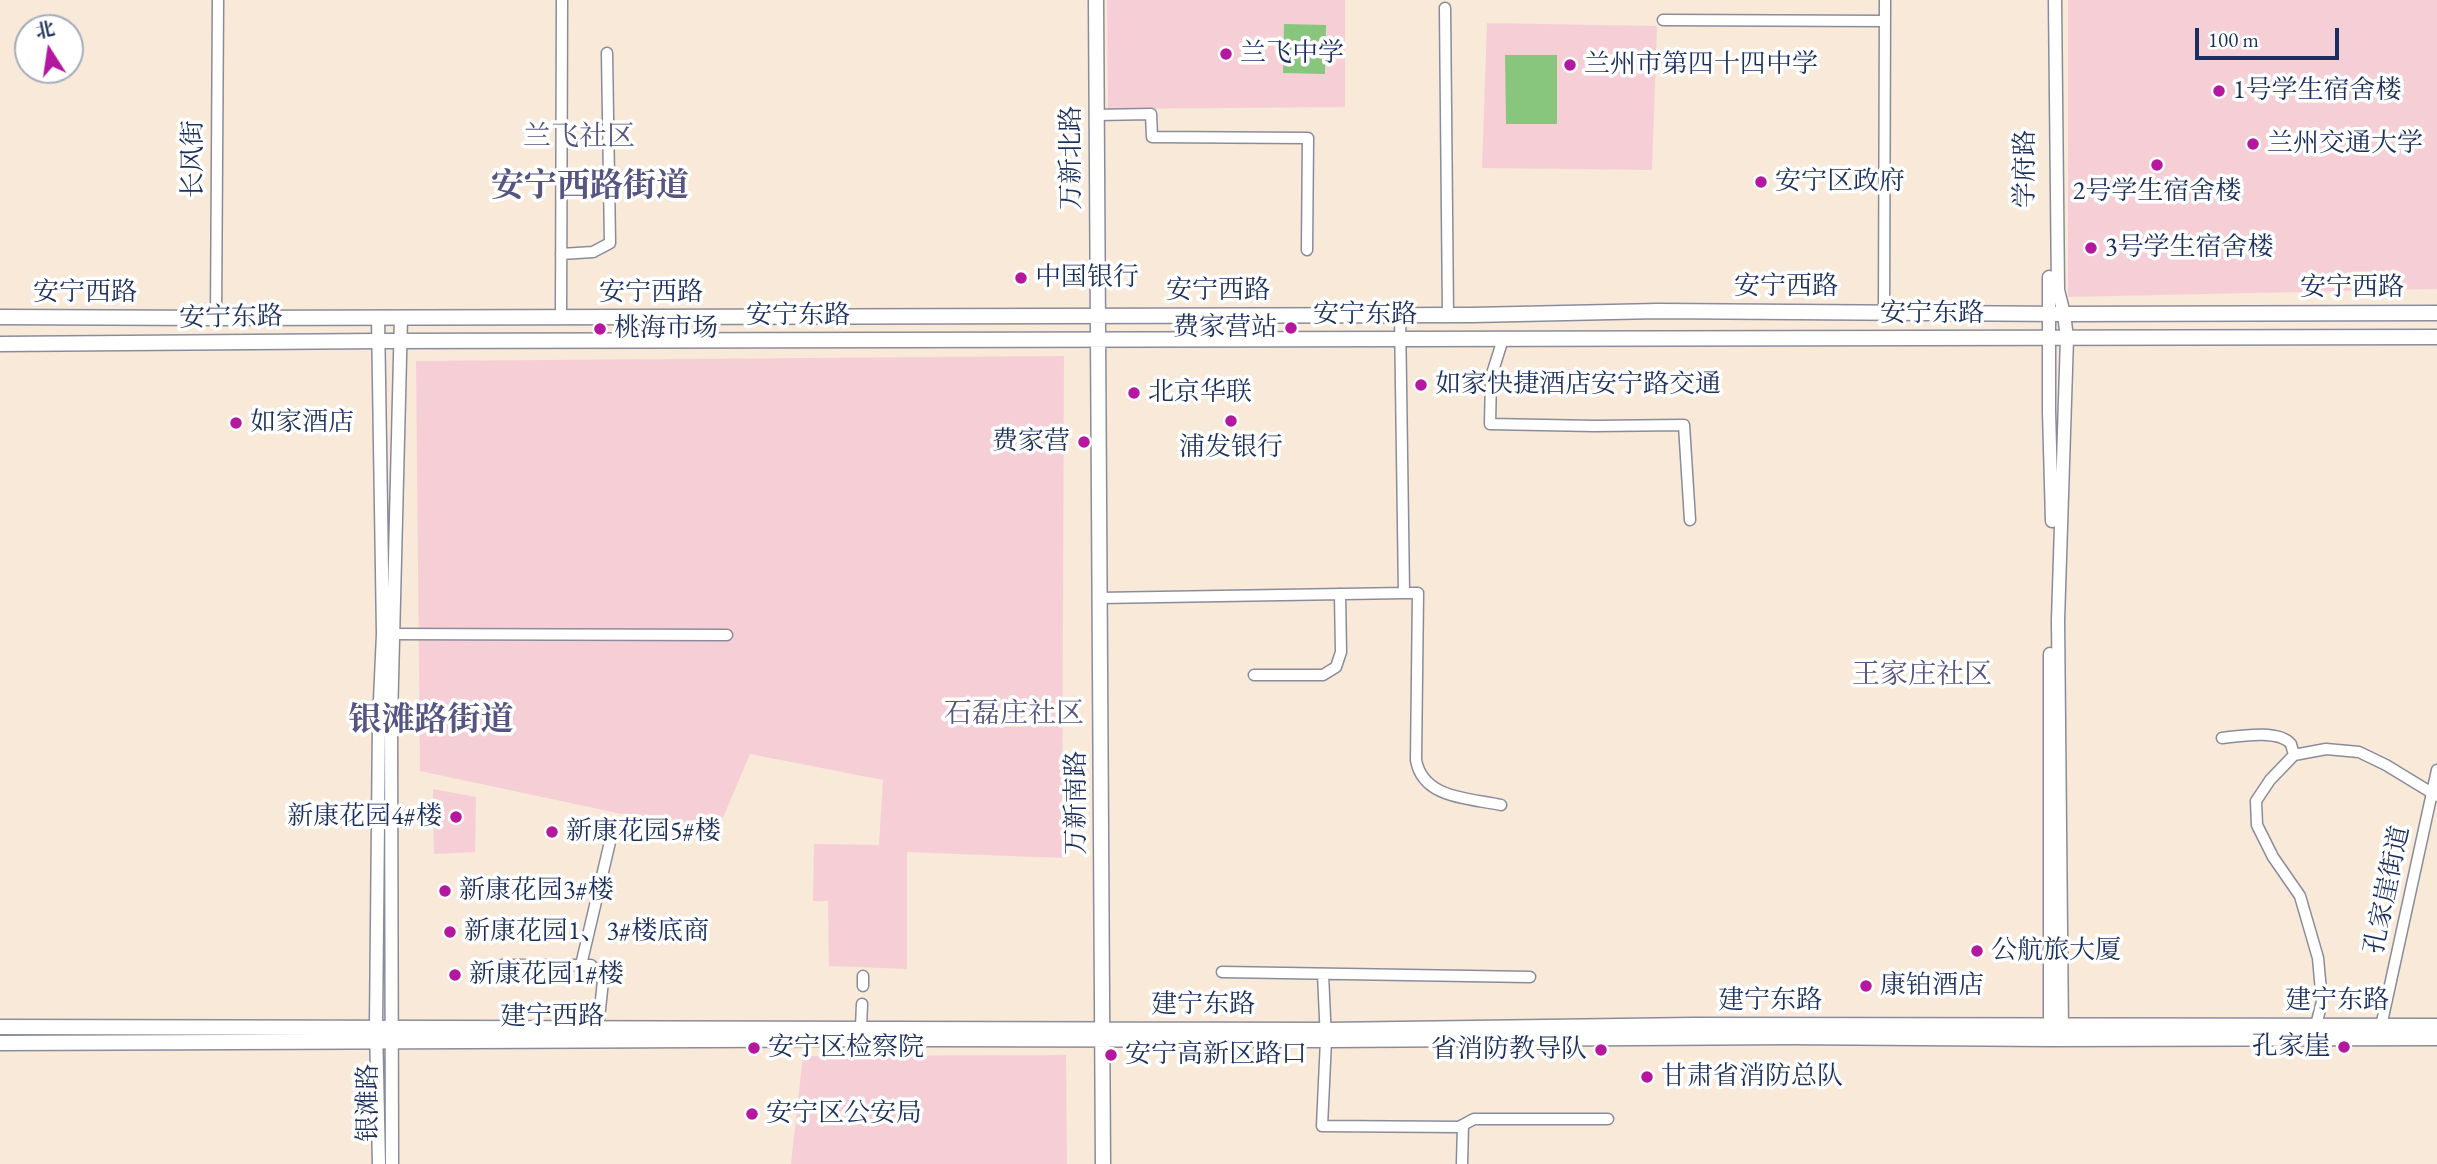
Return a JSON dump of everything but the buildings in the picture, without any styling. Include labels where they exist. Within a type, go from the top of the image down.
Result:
[{"type":"main road","name":"万新北路","points":[[1096,0],[1096,316]]},
{"type":"main road","name":"安宁西路","points":[[0,317],[1448,315],[1658,311],[2437,313]]},
{"type":"main road","points":[[2111,313],[2105,324],[2111,338]]},
{"type":"main road","name":"万新南路","points":[[1096,316],[1102,1164]]},
{"type":"main road","points":[[443,341],[439,327],[444,317]]},
{"type":"main road","points":[[327,341],[333,337],[336,329],[329,318]]},
{"type":"main road","name":"安宁东路","points":[[0,344],[2437,337]]},
{"type":"main road","name":"建宁东路","points":[[2056,1033],[2316,1025],[2437,1038]]},
{"type":"main road","name":"建宁东路","points":[[1103,1035],[1789,1037],[2380,1032],[2437,1026]]},
{"type":"main road","name":"建宁西路","points":[[0,1027],[861,1027],[1103,1035]]},
{"type":"main road","name":"建宁西路","points":[[0,1043],[384,1043],[935,1039],[1103,1035]]},
{"type":"street","name":"长风街","points":[[216,318],[218,0]]},
{"type":"street","points":[[561,318],[562,0]]},
{"type":"street","points":[[1884,311],[1885,0]]},
{"type":"street","name":"学府路","points":[[2047,0],[2057,314]]},
{"type":"street","name":"学府路","points":[[2055,0],[2058,290],[2057,314],[2049,338],[2049,411],[2053,509],[2050,620],[2056,1033]]},
{"type":"street","points":[[1445,8],[1448,315]]},
{"type":"street","points":[[1663,20],[1885,21]]},
{"type":"street","points":[[561,254],[593,252],[610,243],[607,53]]},
{"type":"street","points":[[1096,115],[1150,114],[1152,138],[1308,138],[1307,250]]},
{"type":"street","points":[[2056,1033],[2059,620],[2067,338],[2057,314]]},
{"type":"street","points":[[1400,315],[1404,593]]},
{"type":"street","points":[[379,317],[391,720],[391,1027],[384,1043]]},
{"type":"street","points":[[384,1043],[376,1026],[379,722],[388,634],[401,317]]},
{"type":"street","points":[[1503,339],[1491,377],[1490,424],[1684,425],[1689,520]]},
{"type":"street","points":[[1099,598],[1418,593],[1418,772],[1433,789],[1502,805]]},
{"type":"street","points":[[1254,675],[1323,675],[1336,667],[1340,652],[1340,594]]},
{"type":"street","points":[[388,634],[727,635]]},
{"type":"street","points":[[2222,738],[2251,734],[2280,736],[2291,744],[2294,755]]},
{"type":"street","points":[[2316,1025],[2322,1002],[2318,958],[2300,897],[2273,857],[2257,825],[2256,802],[2270,780],[2294,755],[2326,749],[2359,752],[2435,795]]},
{"type":"street","name":"孔家崖街道","points":[[2380,1032],[2435,795],[2437,770]]},
{"type":"street","points":[[581,965],[610,842]]},
{"type":"street","points":[[502,965],[592,965],[603,981],[598,1028]]},
{"type":"street","points":[[1222,972],[1530,977]]},
{"type":"street","points":[[1323,974],[1326,1035],[1322,1126],[1459,1127],[1474,1119],[1608,1119]]},
{"type":"street","points":[[861,1027],[862,1004]]},
{"type":"street","name":"银滩路","points":[[379,1164],[384,1043]]},
{"type":"street","name":"银滩路","points":[[384,1043],[392,1164]]},
{"type":"street","points":[[1462,1164],[1463,1125]]},
{"type":"shaded area","name":"兰飞中学","points":[[1107,0],[1345,0],[1345,107],[1108,109]]},
{"type":"shaded area","name":"兰州交通大学","points":[[2068,0],[2437,0],[2437,289],[2068,297]]},
{"type":"shaded area","name":"兰州市第四十四中学","points":[[1487,23],[1657,26],[1652,170],[1482,168]]},
{"type":"shaded area","points":[[1064,356],[1062,858],[907,852],[907,969],[829,966],[828,901],[813,901],[814,844],[879,845],[883,780],[750,754],[716,834],[420,771],[416,361]]},
{"type":"shaded area","points":[[433,789],[476,797],[475,852],[434,854]]},
{"type":"shaded area","points":[[1066,1055],[1067,1164],[791,1164],[803,1056]]},
{"type":"green space","points":[[1284,24],[1326,25],[1325,74],[1283,73]]},
{"type":"green space","points":[[1505,55],[1557,55],[1557,124],[1506,124]]},
{"type":"place","name":"兰飞中学","points":[[1226,54]]},
{"type":"place","name":"兰州市第四十四中学","points":[[1570,65]]},
{"type":"place","name":"1号学生宿舍楼","points":[[2219,91]]},
{"type":"place","name":"兰州交通大学","points":[[2253,144]]},
{"type":"place","name":"2号学生宿舍楼","points":[[2157,165]]},
{"type":"place","name":"安宁区政府","points":[[1761,182]]},
{"type":"place","name":"3号学生宿舍楼","points":[[2091,248]]},
{"type":"place","name":"中国银行","points":[[1021,278]]},
{"type":"place","name":"费家营站","points":[[1291,328]]},
{"type":"place","name":"桃海市场","points":[[600,329]]},
{"type":"place","name":"如家快捷酒店安宁路交通","points":[[1421,385]]},
{"type":"place","name":"北京华联","points":[[1134,393]]},
{"type":"place","name":"浦发银行","points":[[1231,421]]},
{"type":"place","name":"如家酒店","points":[[236,423]]},
{"type":"place","name":"费家营","points":[[1084,442]]},
{"type":"place","name":"新康花园4#楼","points":[[456,817]]},
{"type":"place","name":"新康花园5#楼","points":[[552,832]]},
{"type":"place","name":"新康花园3#楼","points":[[445,891]]},
{"type":"place","name":"新康花园1、3#楼底商","points":[[450,932]]},
{"type":"place","name":"公航旅大厦","points":[[1977,951]]},
{"type":"place","name":"新康花园1#楼","points":[[455,975]]},
{"type":"place","name":"康铂酒店","points":[[1866,986]]},
{"type":"place","name":"孔家崖","points":[[2344,1047]]},
{"type":"place","name":"安宁区检察院","points":[[754,1048]]},
{"type":"place","name":"省消防教导队","points":[[1601,1050]]},
{"type":"place","name":"安宁高新区路口","points":[[1111,1055]]},
{"type":"place","name":"甘肃省消防总队","points":[[1647,1077]]},
{"type":"place","name":"安宁区公安局","points":[[752,1114]]},
{"type":"district","name":"兰飞社区","points":[[579,137]]},
{"type":"district","name":"安宁西路街道","points":[[590,187]]},
{"type":"district","name":"王家庄社区","points":[[1922,675]]},
{"type":"district","name":"石磊庄社区","points":[[1014,714]]},
{"type":"district","name":"银滩路街道","points":[[431,721]]}]
